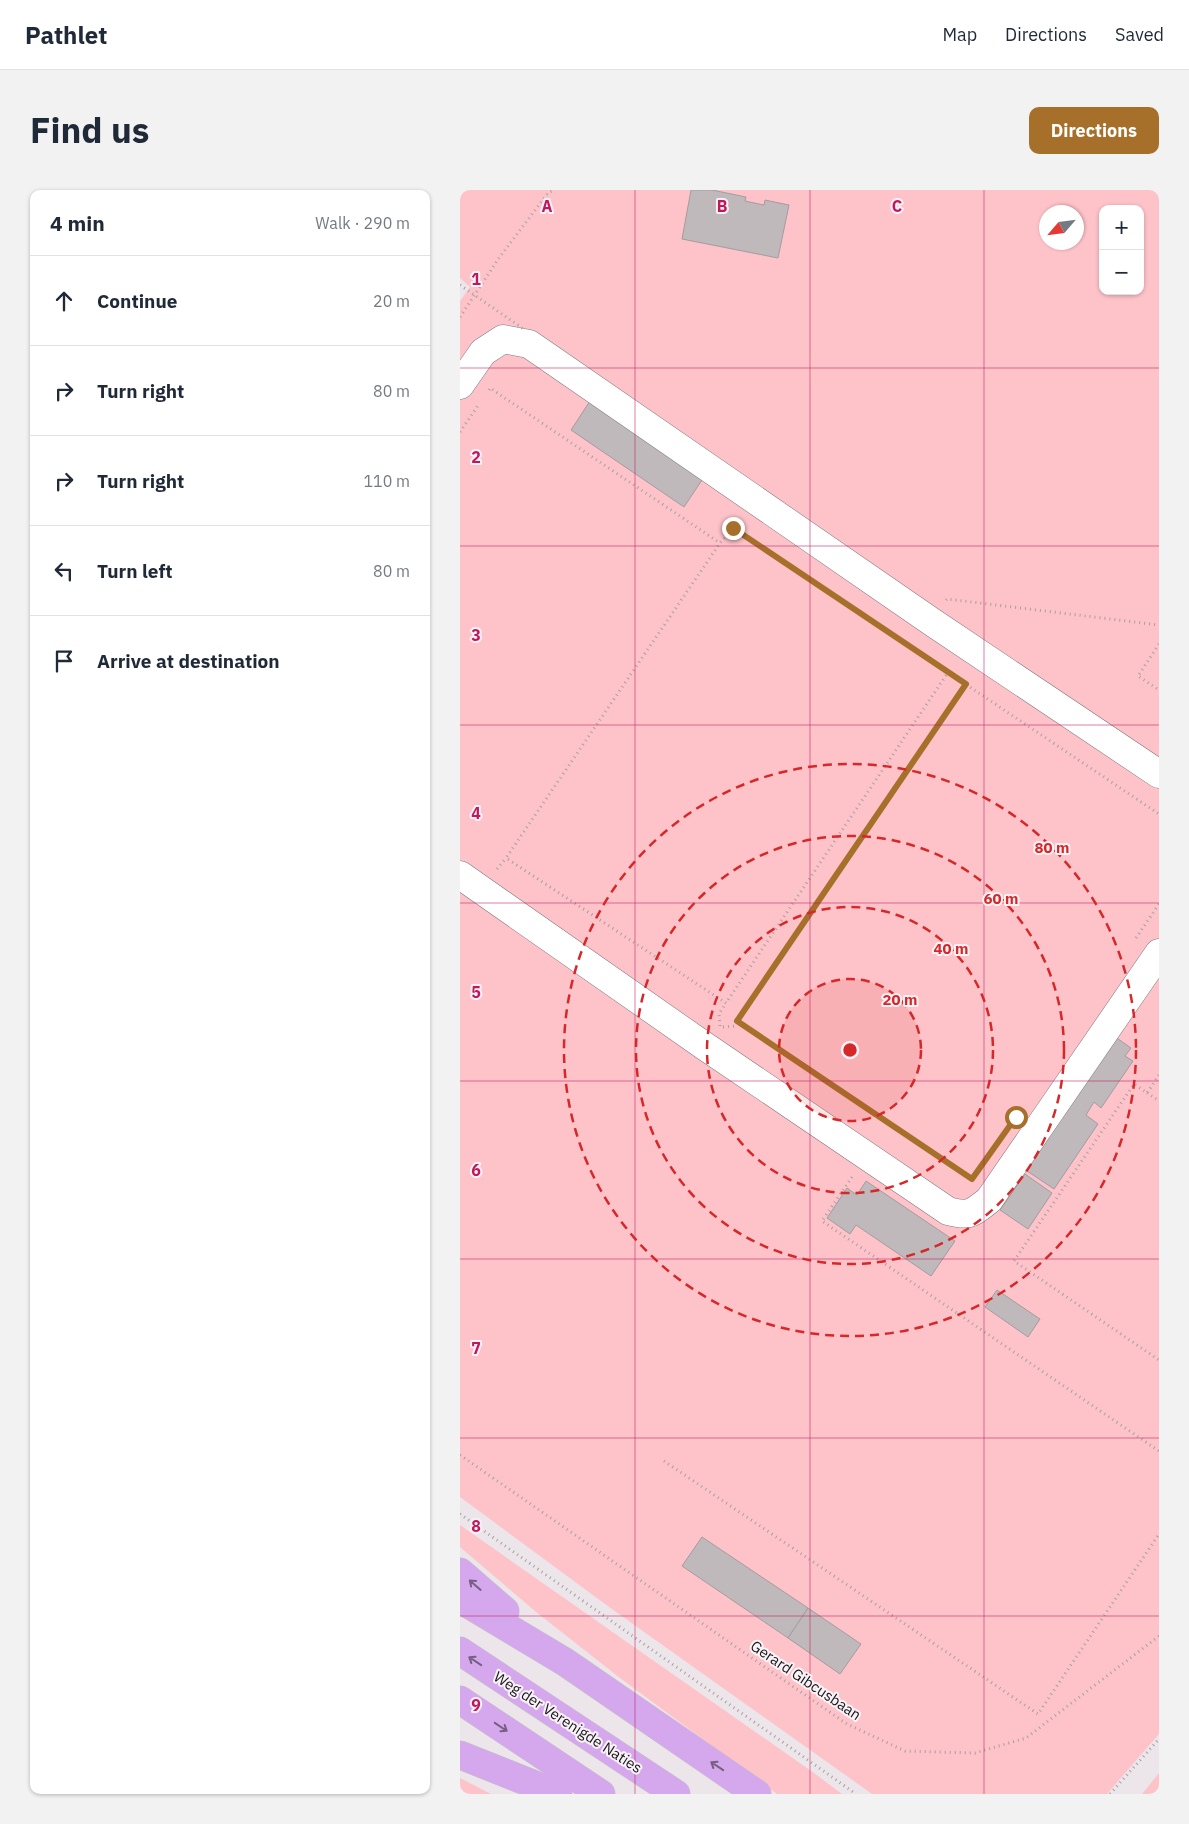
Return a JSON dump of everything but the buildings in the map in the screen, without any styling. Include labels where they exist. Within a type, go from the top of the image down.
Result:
[{"type":"highway","points":[[460,1572],[565,1662]]},
{"type":"highway","points":[[460,1599],[565,1662],[757,1794]]},
{"type":"highway","name":"Weg der Verenigde Naties","points":[[460,1651],[676,1794]]},
{"type":"highway","points":[[460,1700],[600,1794]]},
{"type":"highway","points":[[460,1755],[558,1794]]},
{"type":"lane","points":[[460,385],[483,352],[504,339],[529,344],[932,622],[1159,774]]},
{"type":"lane","points":[[460,875],[706,1047],[948,1211],[964,1215],[974,1212],[990,1200],[1159,952]]},
{"type":"path","points":[[460,317],[526,222],[548,193],[554,190]]},
{"type":"path","points":[[460,285],[525,330]]},
{"type":"path","points":[[485,396],[490,388],[720,543]]},
{"type":"path","points":[[460,432],[480,403]]},
{"type":"path","points":[[726,1004],[506,858],[720,543],[733,528],[949,671],[1159,814]]},
{"type":"path","points":[[932,622],[947,599],[1159,625]]},
{"type":"path","points":[[1159,644],[1138,676],[1159,690]]},
{"type":"path","points":[[720,1027],[720,1014],[726,1004],[949,671]]},
{"type":"path","points":[[966,684],[737,1021],[972,1179],[978,1171]]},
{"type":"path","points":[[1147,1093],[1159,1075]]},
{"type":"path","points":[[1159,1101],[1134,1084],[1014,1261],[1159,1360]]},
{"type":"path","points":[[867,1156],[822,1221],[1159,1451]]},
{"type":"path","name":"Gerard Gibcusbaan","points":[[460,1455],[847,1724],[905,1751],[975,1753],[1026,1738],[1159,1636]]},
{"type":"path","points":[[664,1461],[1038,1714],[1159,1534]]},
{"type":"path","points":[[460,1514],[856,1794]]},
{"type":"path","points":[[1110,1794],[1159,1739]]},
{"type":"shaded area","points":[[460,190],[1159,190],[1159,1734],[1107,1794],[872,1794],[609,1607],[460,1497],[460,301],[470,287],[460,278]]},
{"type":"shaded area","points":[[460,1525],[842,1794],[777,1794],[620,1678],[536,1612],[460,1547]]},
{"type":"shaded area","points":[[1159,1773],[1159,1794],[1142,1794]]},
{"type":"shaded area","points":[[460,1778],[491,1794],[460,1794]]},
{"type":"route","points":[[733,528],[966,684],[737,1021],[972,1179],[1016,1117]]}]
